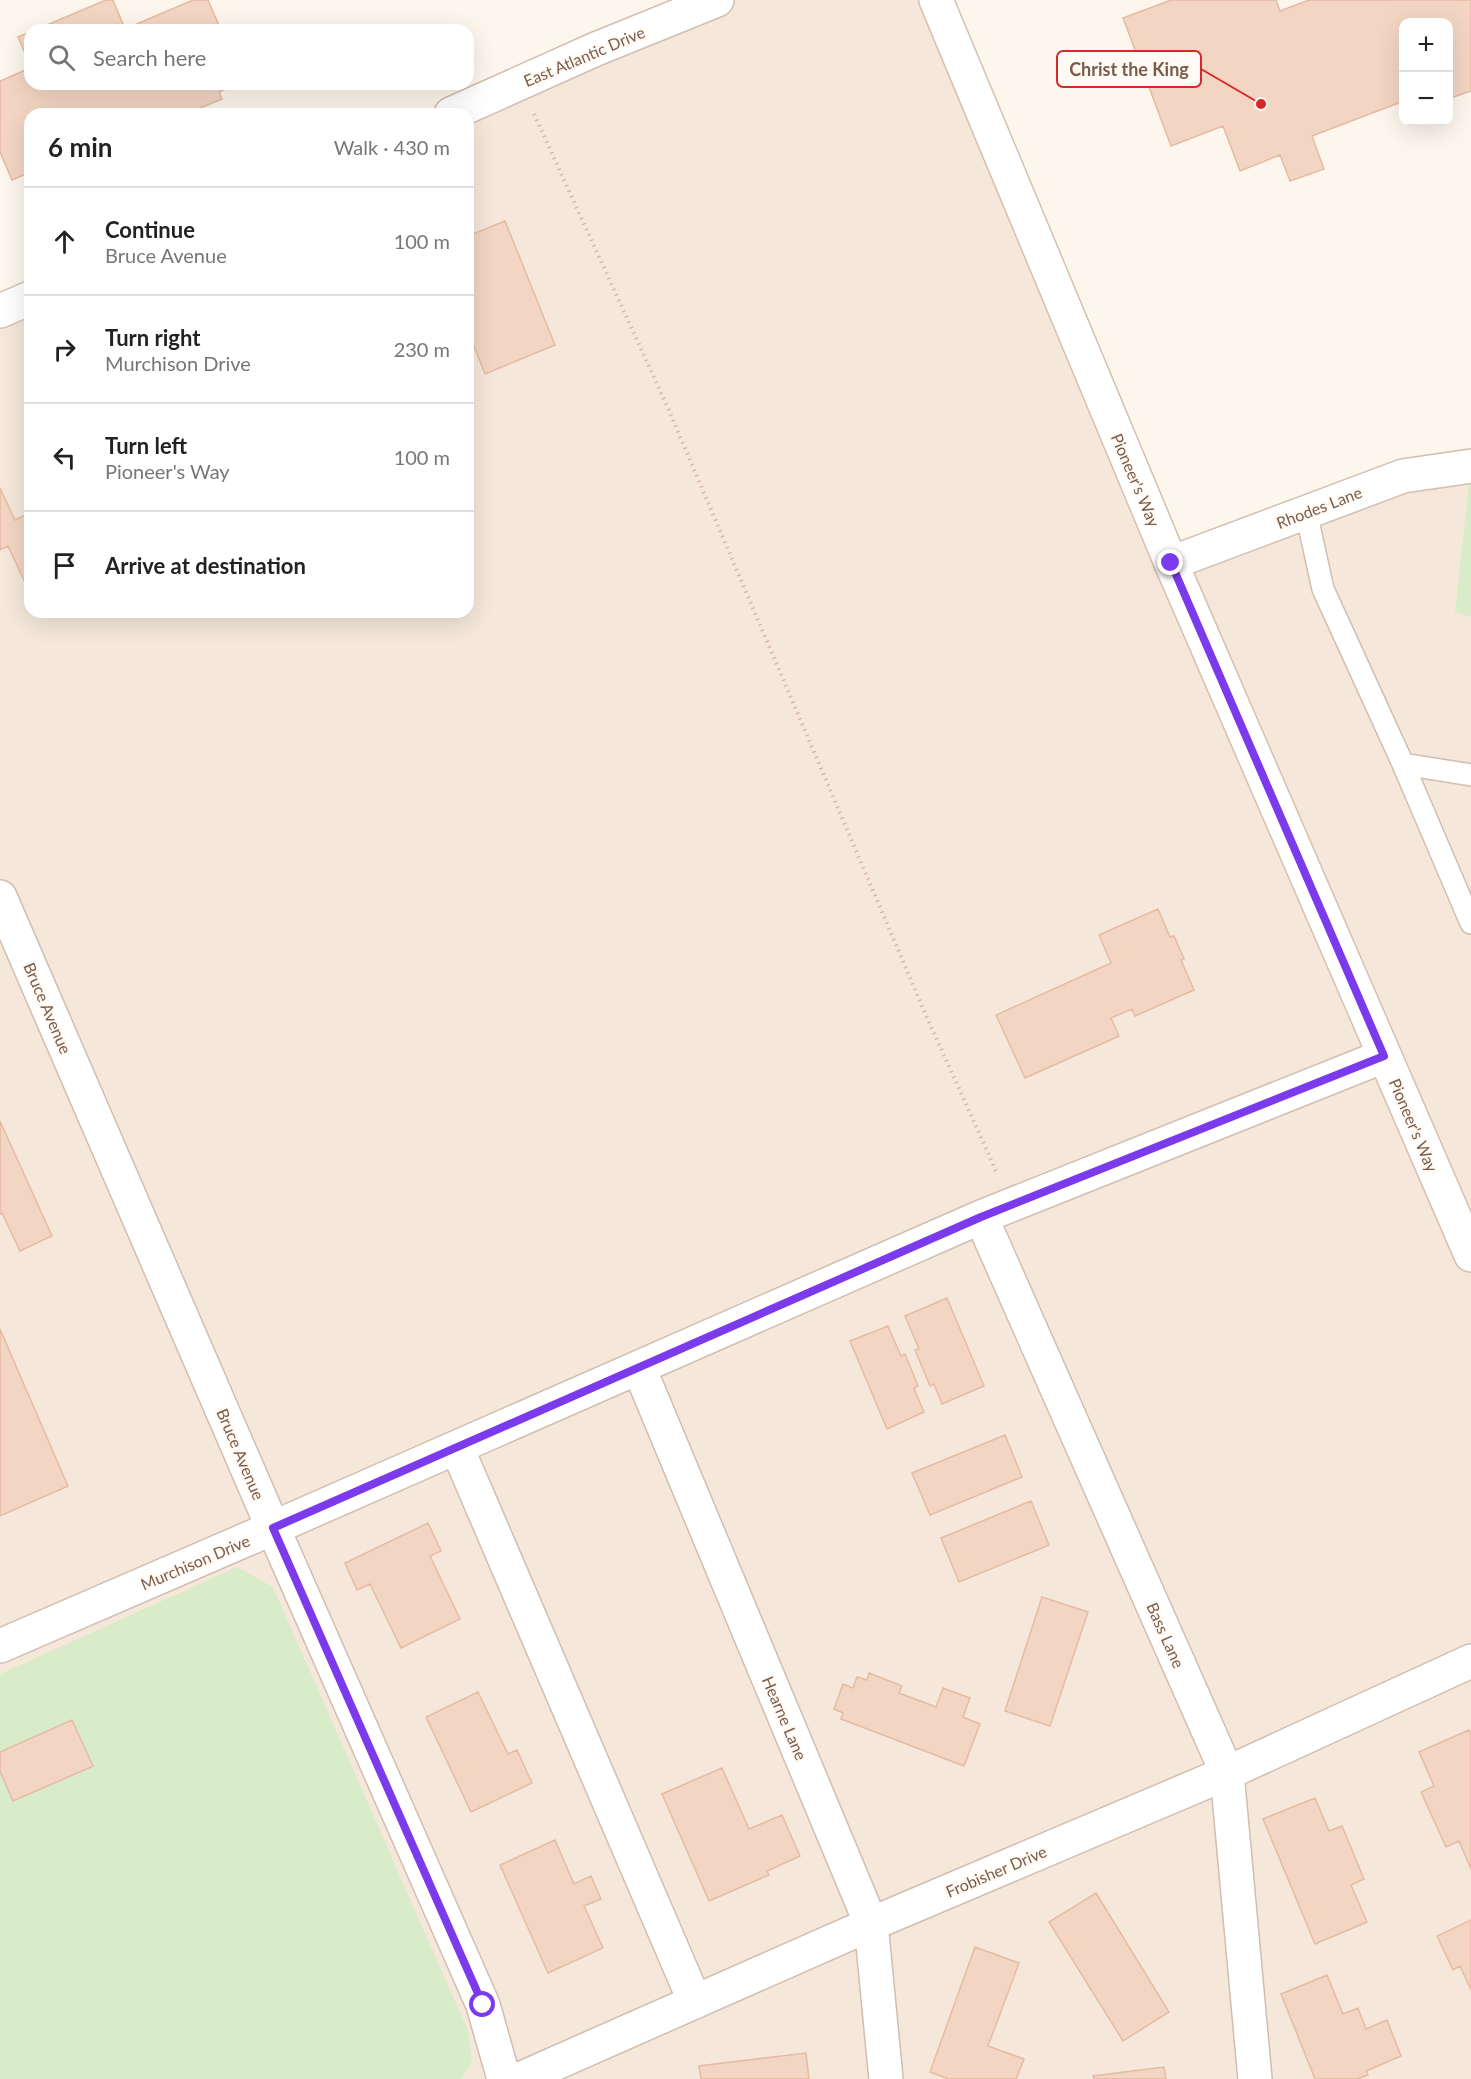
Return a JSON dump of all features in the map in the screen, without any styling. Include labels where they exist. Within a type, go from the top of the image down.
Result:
[{"type":"street","name":"East Atlantic Drive","points":[[464,108],[717,0]]},
{"type":"street","name":"Pioneer's Way","points":[[936,0],[1171,563],[1384,1056],[1462,1210],[1471,1255]]},
{"type":"street","points":[[0,311],[24,301]]},
{"type":"street","name":"Rhodes Lane","points":[[1171,563],[1403,476],[1471,466]]},
{"type":"street","name":"Bruce Avenue","points":[[0,897],[273,1528],[483,2005],[504,2079]]},
{"type":"street","name":"Murchison Drive","points":[[0,1646],[981,1217],[1384,1056]]},
{"type":"street","name":"Bass Lane","points":[[981,1217],[1227,1773],[1255,2079]]},
{"type":"street","name":"Hearne Lane","points":[[639,1368],[871,1924],[886,2079]]},
{"type":"street","points":[[457,1448],[695,2002]]},
{"type":"street","name":"Frobisher Drive","points":[[520,2079],[871,1924],[1227,1773],[1471,1661]]},
{"type":"lane","points":[[1306,512],[1323,589],[1403,764],[1471,923]]},
{"type":"lane","points":[[1403,764],[1471,775]]},
{"type":"path","points":[[520,83],[667,406],[921,1002],[1011,1205]]},
{"type":"shaded area","points":[[717,0],[936,0],[1171,563],[1471,466],[1471,2079],[0,2079],[0,311],[24,301],[24,618],[474,618],[474,111]]},
{"type":"green space","points":[[1469,484],[1471,484],[1471,617],[1455,612]]},
{"type":"green space","points":[[237,1567],[273,1587],[468,2031],[472,2060],[462,2079],[0,2079],[0,1674]]},
{"type":"building","points":[[106,0],[113,0],[123,24],[49,24]]},
{"type":"building","points":[[193,0],[208,0],[218,24],[137,24]]},
{"type":"building","points":[[1171,0],[1276,0],[1280,11],[1309,0],[1471,0],[1471,91],[1453,97],[1453,18],[1399,18],[1399,103],[1312,136],[1324,169],[1290,181],[1280,155],[1240,171],[1223,126],[1171,146],[1123,18]]},
{"type":"building","points":[[24,34],[24,51],[18,37]]},
{"type":"building","points":[[24,71],[24,90],[224,90],[219,92],[222,99],[200,108],[24,108],[24,175],[12,180],[0,152],[0,81]]},
{"type":"building","points":[[505,221],[555,345],[485,374],[474,346],[474,234]]},
{"type":"building","points":[[0,488],[15,520],[24,516],[24,580],[8,546],[0,550]]},
{"type":"building","points":[[1158,909],[1170,937],[1174,936],[1194,990],[1135,1016],[1132,1009],[1111,1018],[1119,1036],[1025,1078],[996,1015],[1111,963],[1099,935]]},
{"type":"building","points":[[0,1121],[52,1236],[20,1251],[2,1213],[0,1214]]},
{"type":"building","points":[[947,1298],[984,1386],[942,1404],[934,1384],[930,1386],[915,1350],[919,1349],[905,1316]]},
{"type":"building","points":[[888,1326],[901,1356],[905,1354],[918,1386],[914,1388],[924,1412],[887,1429],[850,1341]]},
{"type":"building","points":[[0,1329],[68,1486],[0,1516]]},
{"type":"building","points":[[1005,1435],[1022,1477],[930,1515],[912,1473]]},
{"type":"building","points":[[1031,1501],[1049,1545],[959,1582],[941,1538]]},
{"type":"building","points":[[428,1523],[441,1551],[430,1556],[460,1619],[401,1648],[370,1584],[357,1590],[345,1563]]},
{"type":"building","points":[[1042,1597],[1088,1612],[1050,1726],[1005,1711]]},
{"type":"building","points":[[869,1673],[902,1686],[899,1693],[936,1707],[943,1688],[970,1698],[963,1717],[980,1724],[964,1766],[841,1719],[843,1713],[834,1709],[843,1684],[853,1688],[857,1677],[867,1680]]},
{"type":"building","points":[[478,1692],[508,1754],[517,1750],[532,1783],[471,1812],[426,1717]]},
{"type":"building","points":[[72,1720],[93,1766],[13,1801],[0,1771],[0,1752]]},
{"type":"building","points":[[1469,1730],[1471,1734],[1471,1869],[1459,1841],[1446,1847],[1421,1792],[1434,1786],[1419,1752]]},
{"type":"building","points":[[722,1768],[749,1829],[782,1815],[800,1856],[767,1871],[769,1875],[709,1901],[662,1794]]},
{"type":"building","points":[[1315,1798],[1329,1831],[1342,1826],[1364,1879],[1351,1885],[1367,1922],[1315,1944],[1263,1819]]},
{"type":"building","points":[[555,1840],[574,1884],[591,1876],[601,1899],[584,1906],[603,1948],[548,1973],[500,1865]]},
{"type":"building","points":[[1096,1893],[1169,2012],[1123,2041],[1049,1922]]},
{"type":"building","points":[[1471,1920],[1471,1990],[1460,1966],[1453,1970],[1437,1936]]},
{"type":"building","points":[[975,1947],[1019,1963],[988,2046],[1024,2059],[1016,2079],[949,2079],[930,2072]]},
{"type":"building","points":[[1327,1975],[1343,2014],[1358,2008],[1366,2029],[1387,2020],[1401,2056],[1366,2071],[1368,2075],[1357,2079],[1315,2079],[1281,1994]]},
{"type":"building","points":[[806,2053],[809,2079],[701,2079],[699,2066]]},
{"type":"building","points":[[1164,2067],[1166,2079],[1094,2079],[1093,2076]]},
{"type":"place","name":"Christ the King","points":[[1261,104]]},
{"type":"route","points":[[483,2005],[273,1528],[981,1217],[1384,1056],[1171,563]]}]
